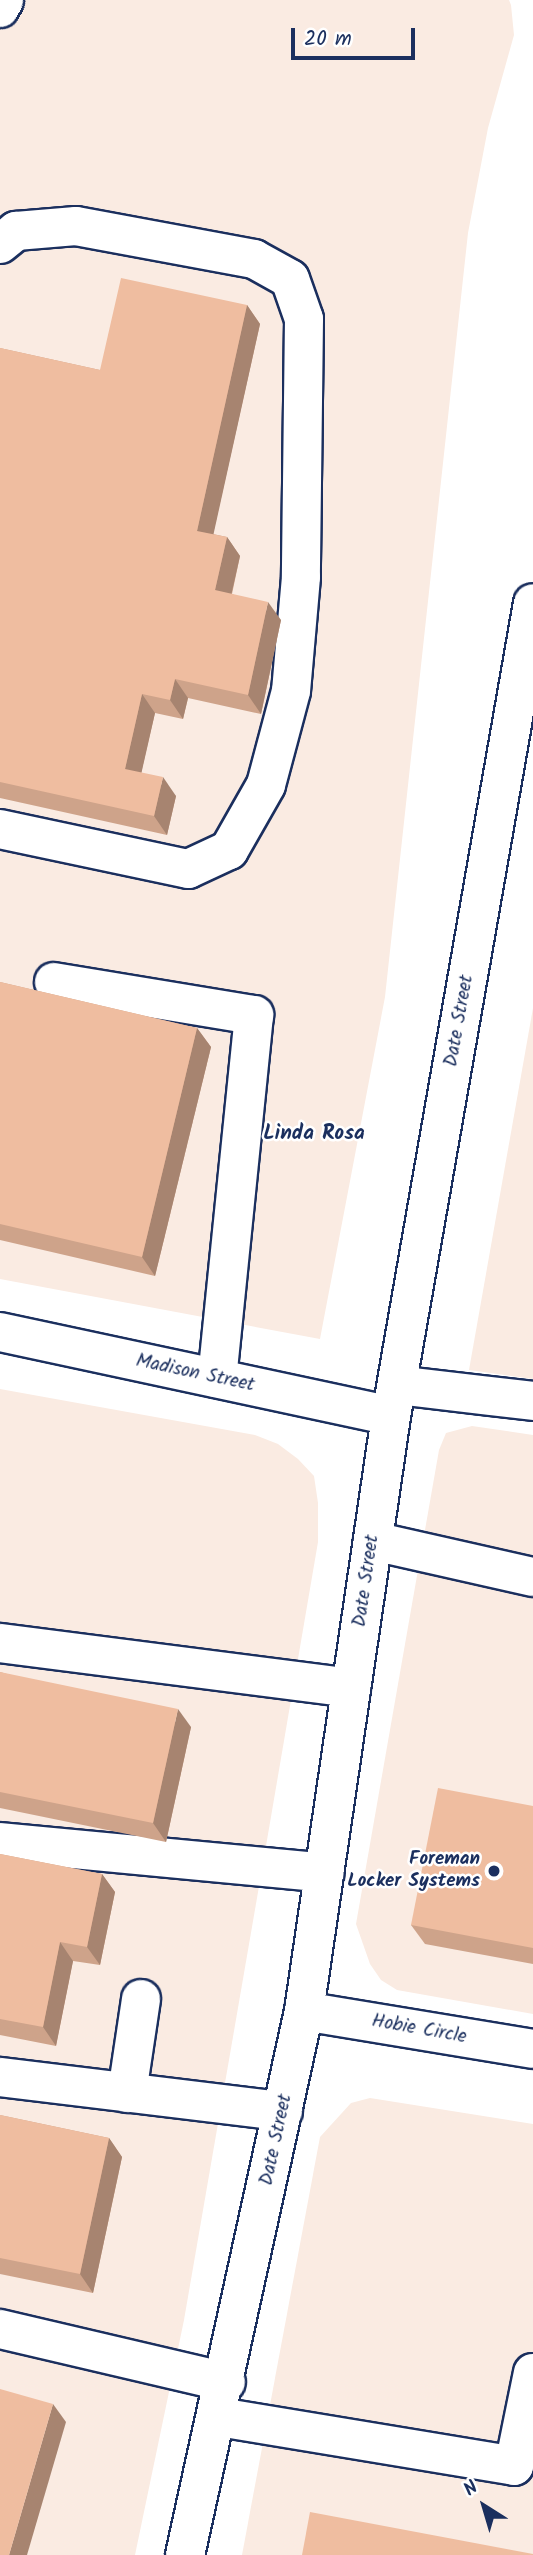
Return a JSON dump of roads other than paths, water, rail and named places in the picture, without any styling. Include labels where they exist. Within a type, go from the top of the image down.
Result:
[{"type":"street","points":[[0,8],[4,0]]},
{"type":"street","points":[[0,244],[16,231],[76,226],[254,259],[290,279],[304,319],[301,576],[291,691],[266,785],[229,850],[188,869],[0,829]]},
{"type":"street","name":"Date Street","points":[[186,2555],[223,2400],[304,2011],[394,1400],[533,603]]},
{"type":"street","points":[[54,982],[254,1016],[217,1378]]},
{"type":"street","name":"Madison Street","points":[[0,1332],[217,1378],[394,1400],[533,1401]]},
{"type":"street","points":[[373,1541],[533,1577]]},
{"type":"street","points":[[0,1643],[351,1688]]},
{"type":"street","points":[[0,1842],[325,1873]]},
{"type":"street","points":[[127,2093],[141,1999]]},
{"type":"street","name":"Hobie Circle","points":[[304,2011],[533,2049]]},
{"type":"street","points":[[0,2077],[284,2111]]},
{"type":"street","points":[[0,2329],[223,2400],[514,2466],[533,2373]]},
{"type":"place","name":"Foreman Locker Systems","points":[[494,1871]]},
{"type":"district","name":"Linda Rosa","points":[[314,1134]]}]
